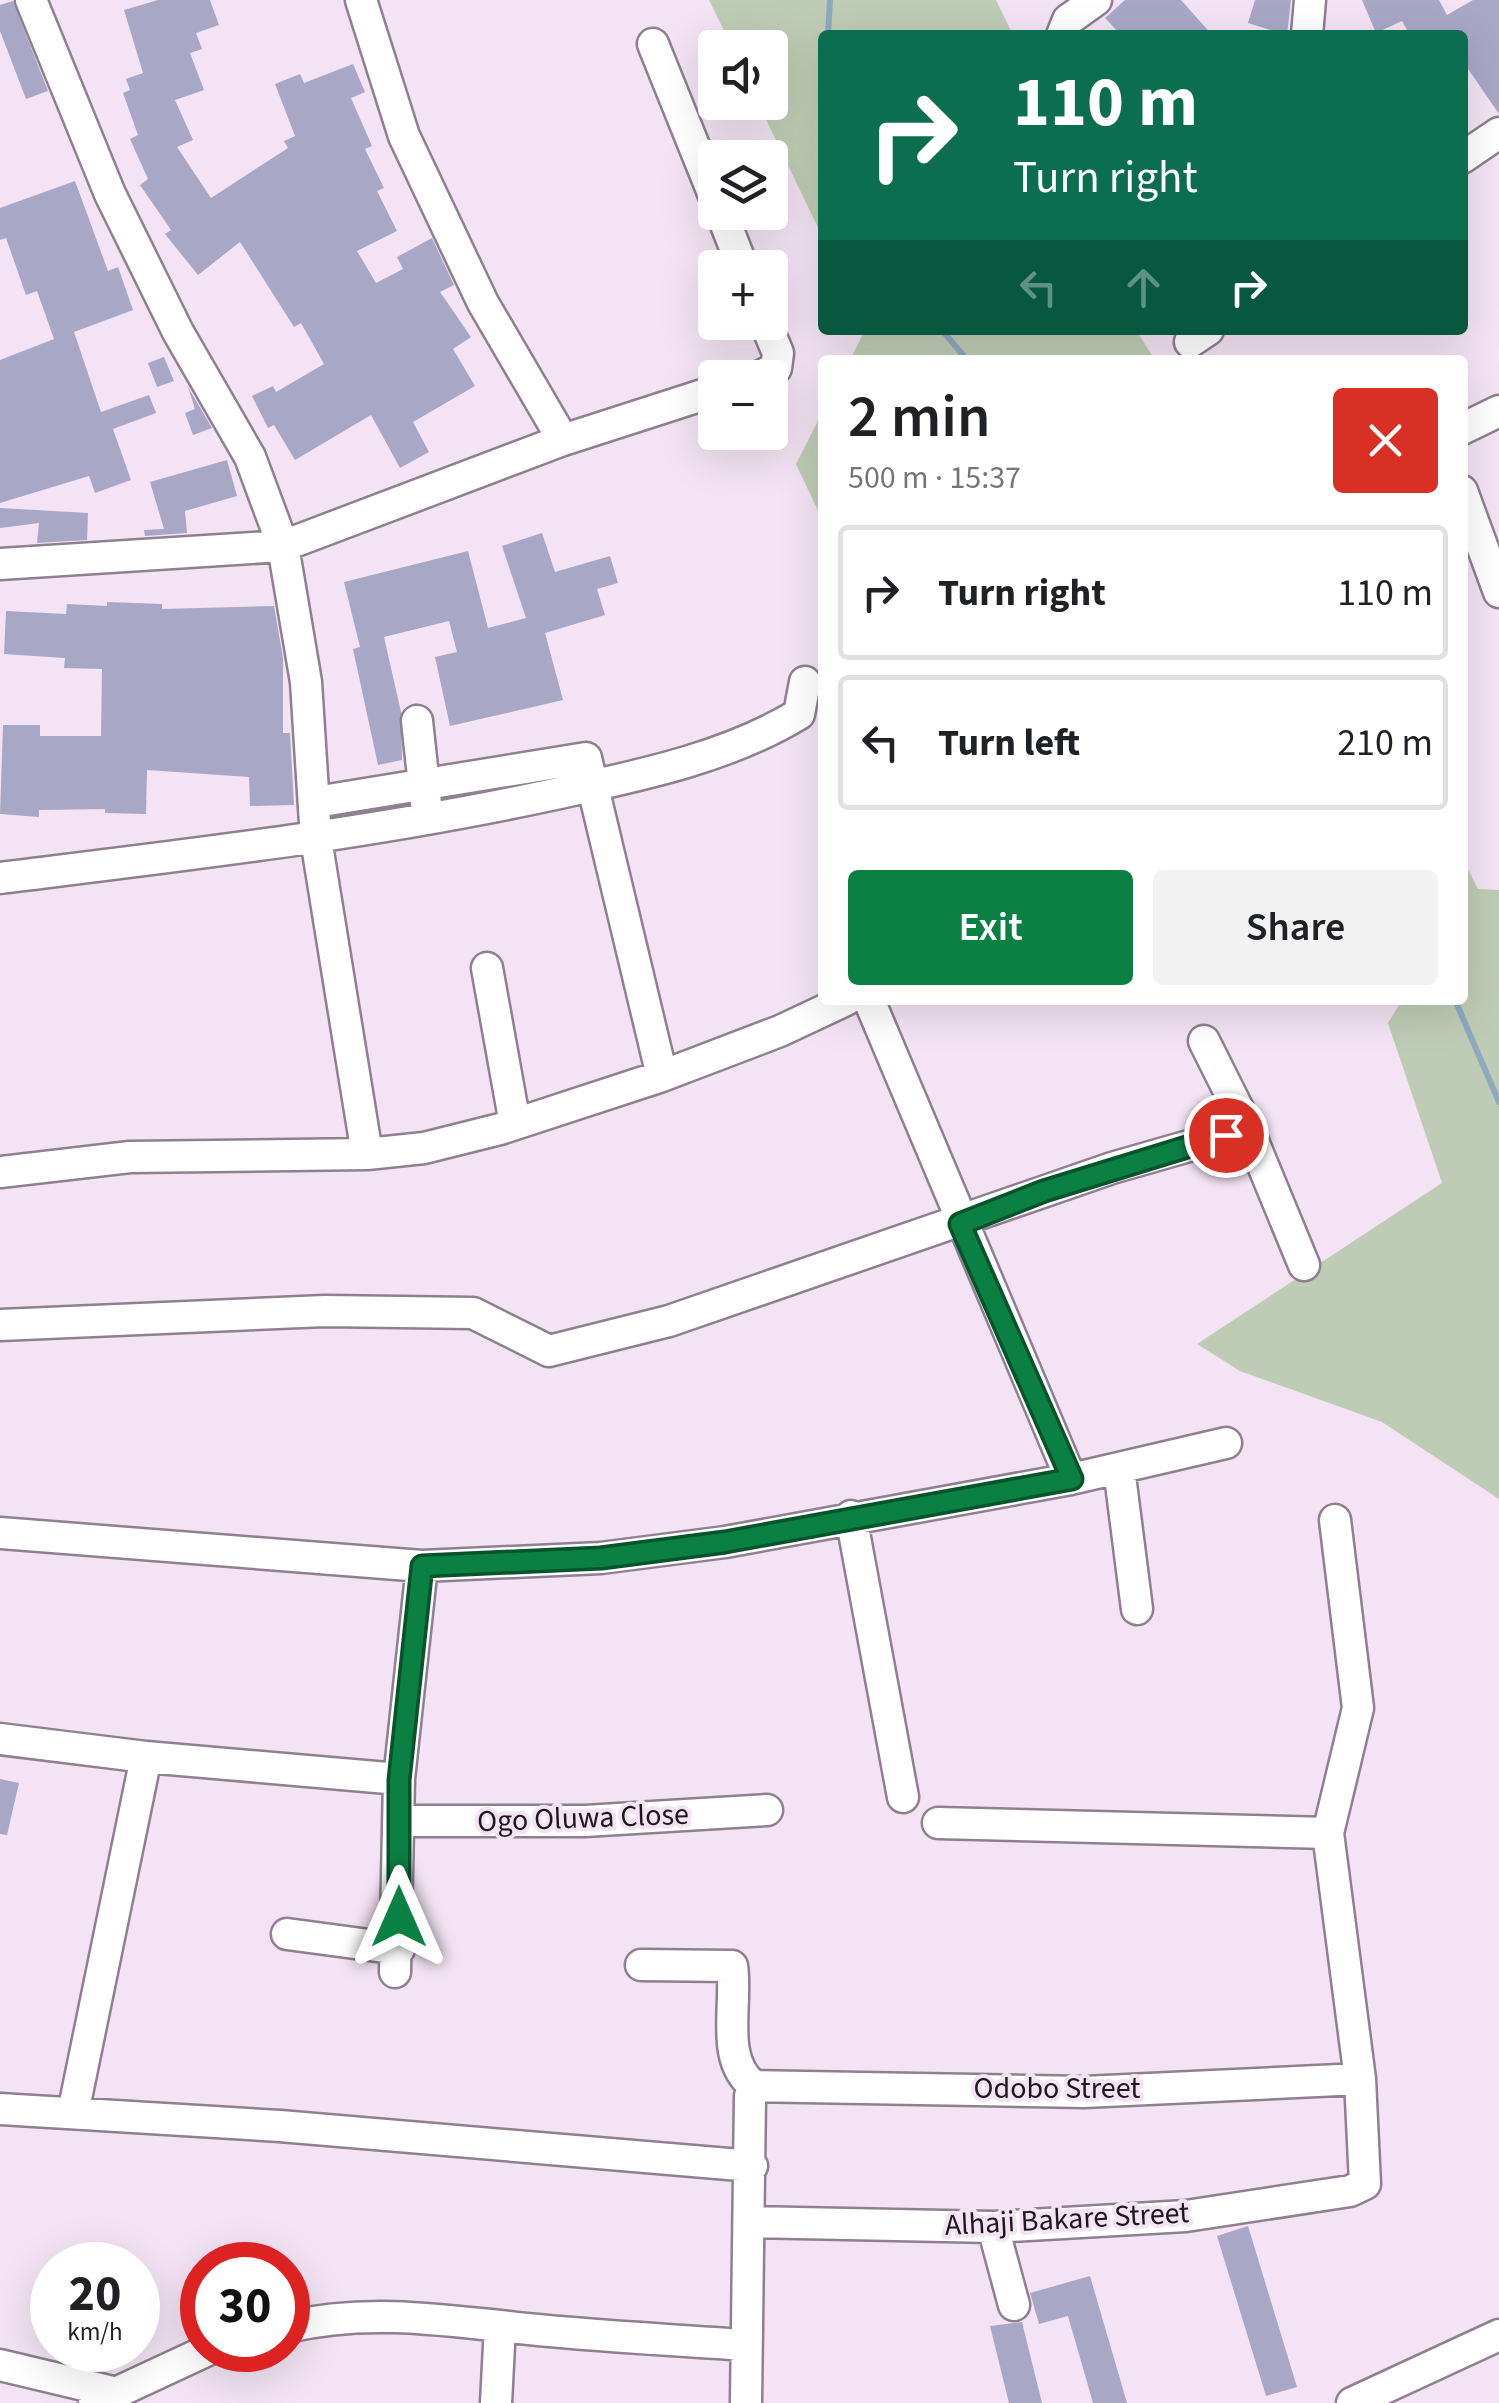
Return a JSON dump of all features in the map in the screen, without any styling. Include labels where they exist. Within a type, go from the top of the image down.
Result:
[{"type":"street","points":[[32,0],[110,194],[178,332],[250,457],[284,546],[306,682],[316,839],[367,1154]]},
{"type":"street","points":[[361,0],[404,136],[484,303],[563,440]]},
{"type":"street","points":[[1064,30],[1068,20],[1096,0]]},
{"type":"street","points":[[1306,30],[1308,1]]},
{"type":"street","points":[[652,44],[698,156]]},
{"type":"street","points":[[1468,154],[1499,133]]},
{"type":"street","points":[[0,564],[284,546],[563,440],[698,396]]},
{"type":"street","points":[[1468,426],[1499,411]]},
{"type":"street","points":[[1468,507],[1499,592]]},
{"type":"street","points":[[0,878],[429,822],[592,786],[759,738],[798,714],[804,682]]},
{"type":"street","points":[[417,721],[429,822]]},
{"type":"street","points":[[316,802],[586,758],[662,1076]]},
{"type":"street","points":[[487,968],[515,1124]]},
{"type":"street","points":[[0,1172],[130,1158],[367,1154],[424,1148],[515,1124],[662,1076],[780,1032],[836,1005]]},
{"type":"street","points":[[871,1005],[960,1224],[1072,1479]]},
{"type":"street","points":[[1204,1041],[1248,1129],[1304,1265]]},
{"type":"street","points":[[0,1325],[325,1311],[478,1313],[524,1342],[549,1351],[668,1321],[960,1224],[1060,1185],[1248,1129]]},
{"type":"street","points":[[0,1533],[422,1566],[601,1558],[725,1542],[851,1516],[1072,1479],[1226,1444]]},
{"type":"street","points":[[1120,1468],[1136,1608]]},
{"type":"street","points":[[851,1516],[903,1797]]},
{"type":"street","points":[[1334,1520],[1358,1708],[1328,1833],[1360,2078]]},
{"type":"street","points":[[287,1934],[397,1960],[399,1780],[422,1566]]},
{"type":"street","points":[[0,1739],[399,1780]]},
{"type":"street","points":[[73,2113],[146,1757]]},
{"type":"street","name":"Ogo Oluwa Close","points":[[400,1822],[585,1821],[768,1810]]},
{"type":"street","points":[[938,1822],[1328,1833]]},
{"type":"street","points":[[641,1965],[732,1966],[735,2059],[742,2078],[754,2086],[750,2096],[746,2403]]},
{"type":"street","name":"Odobo Street","points":[[754,2086],[1084,2092],[1360,2078]]},
{"type":"street","name":"Alhaji Bakare Street","points":[[751,2222],[993,2227],[1186,2216],[1350,2192],[1366,2184],[1360,2078]]},
{"type":"street","points":[[0,2109],[752,2166]]},
{"type":"street","points":[[993,2227],[1014,2305]]},
{"type":"street","points":[[310,2322],[440,2316],[500,2326],[744,2345]]},
{"type":"street","points":[[496,2403],[500,2326]]},
{"type":"street","points":[[1352,2403],[1499,2334]]},
{"type":"street","points":[[0,2365],[104,2398],[180,2363]]},
{"type":"green space","points":[[709,0],[996,0],[1011,30],[818,30],[818,228],[788,165],[788,140],[776,140],[766,120],[788,120],[788,30],[724,30]]},
{"type":"green space","points":[[862,335],[1139,335],[1152,355],[852,355]]},
{"type":"green space","points":[[818,421],[818,511],[796,464]]},
{"type":"green space","points":[[1468,869],[1478,889],[1499,890],[1499,1499],[1382,1422],[1240,1371],[1197,1344],[1442,1183],[1388,1023],[1399,1005],[1468,1005]]},
{"type":"building","points":[[158,0],[210,0],[219,25],[196,33],[202,49],[190,53],[204,90],[175,100],[193,140],[177,147],[211,198],[288,148],[284,141],[295,136],[275,84],[300,74],[304,83],[353,64],[365,92],[351,98],[372,146],[365,149],[384,188],[377,191],[397,231],[357,251],[376,283],[403,269],[397,257],[432,238],[454,285],[440,292],[471,337],[453,349],[475,386],[413,422],[429,452],[400,468],[371,415],[295,460],[274,425],[268,428],[252,396],[273,386],[276,392],[324,364],[301,323],[294,327],[240,242],[198,275],[165,234],[171,230],[140,185],[148,179],[130,139],[138,135],[123,93],[130,90],[126,79],[143,73],[124,10]]},
{"type":"building","points":[[1125,0],[1181,0],[1208,30],[1116,30],[1105,18]]},
{"type":"building","points":[[1255,0],[1291,0],[1288,30],[1248,23]]},
{"type":"building","points":[[1362,0],[1439,0],[1447,15],[1473,0],[1499,0],[1499,114],[1468,69],[1468,30],[1407,30],[1402,21],[1375,30]]},
{"type":"building","points":[[13,1],[48,91],[26,99],[0,31],[0,5]]},
{"type":"building","points":[[75,181],[108,271],[118,267],[133,310],[74,332],[101,412],[149,395],[156,413],[113,429],[131,480],[95,493],[89,476],[0,503],[0,360],[54,339],[37,291],[26,295],[6,238],[0,240],[0,208]]},
{"type":"building","points":[[164,357],[174,381],[157,387],[148,363]]},
{"type":"building","points":[[188,387],[212,428],[193,435],[185,413],[195,409]]},
{"type":"building","points":[[227,460],[237,496],[185,511],[187,533],[145,536],[144,530],[164,529],[150,482]]},
{"type":"building","points":[[0,508],[88,513],[87,540],[37,543],[39,523],[0,528]]},
{"type":"building","points":[[542,533],[555,572],[610,556],[618,583],[597,589],[605,615],[545,633],[563,700],[450,726],[435,657],[457,652],[449,621],[384,637],[401,712],[402,760],[378,765],[353,649],[360,647],[344,582],[468,551],[488,628],[526,618],[502,546]]},
{"type":"building","points":[[107,602],[162,604],[162,609],[274,606],[283,658],[283,733],[290,733],[294,805],[250,806],[249,777],[147,770],[146,814],[105,813],[105,809],[39,810],[39,817],[0,814],[3,725],[40,725],[40,736],[101,736],[102,669],[64,668],[65,658],[4,654],[6,611],[66,614],[67,604],[107,606]]},
{"type":"building","points":[[0,1779],[19,1783],[7,1835],[0,1834]]},
{"type":"building","points":[[1248,2226],[1297,2387],[1266,2396],[1217,2236]]},
{"type":"building","points":[[1090,2276],[1127,2403],[1093,2403],[1068,2316],[1039,2324],[1030,2293]]},
{"type":"building","points":[[1022,2322],[1042,2403],[1009,2403],[990,2326]]},
{"type":"waterway","points":[[828,30],[830,0]]},
{"type":"waterway","points":[[946,335],[963,355]]},
{"type":"waterway","points":[[1457,1005],[1499,1102]]},
{"type":"route","points":[[399,1917],[399,1780],[422,1566],[601,1558],[725,1542],[851,1516],[1072,1479],[960,1224],[1009,1202],[1226,1135]]}]
